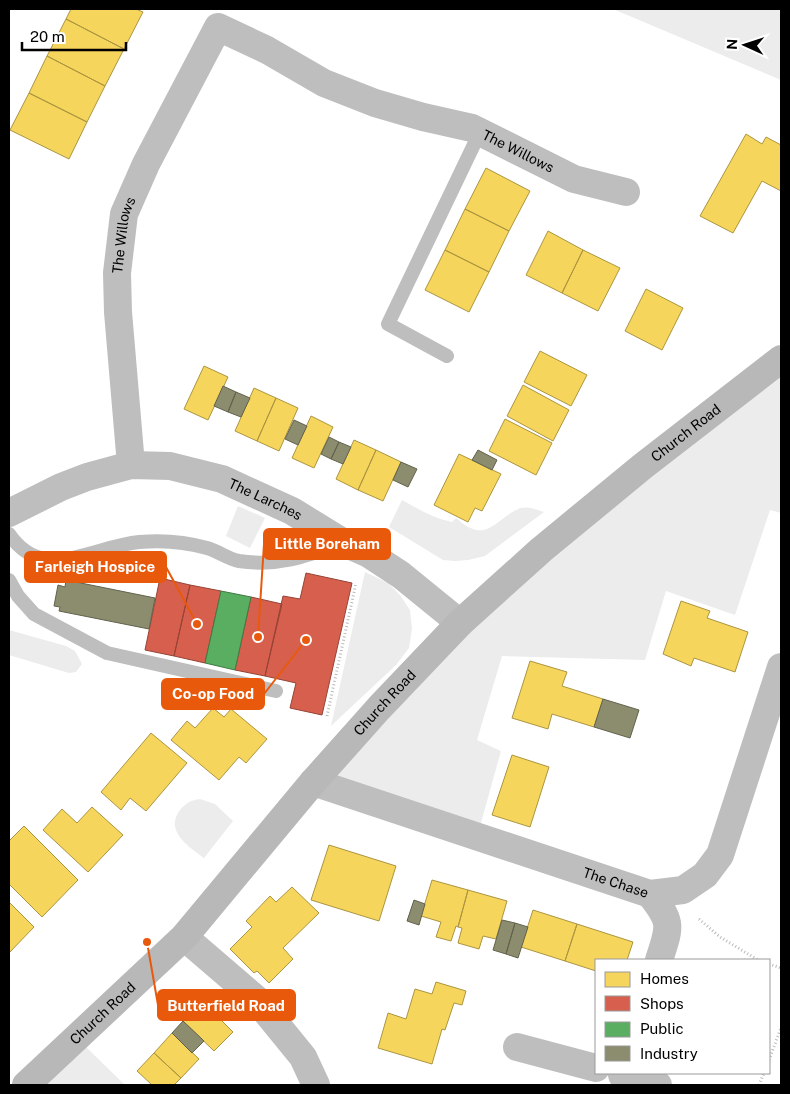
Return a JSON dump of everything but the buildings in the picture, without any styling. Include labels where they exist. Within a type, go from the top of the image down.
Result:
[{"type":"street","name":"The Willows","points":[[131,465],[118,312],[117,273],[124,214],[146,164],[222,18],[267,50],[324,83],[375,103],[423,118],[472,128],[574,179],[626,192]]},
{"type":"street","name":"Church Road","points":[[26,1085],[184,937],[313,782],[379,708],[460,623],[540,550],[643,466],[777,367]]},
{"type":"street","name":"The Larches","points":[[9,513],[61,487],[87,477],[131,465],[170,466],[222,479],[292,511],[401,575],[460,623]]},
{"type":"street","name":"The Chase","points":[[313,782],[650,894],[683,890],[705,875],[720,855],[781,667]]},
{"type":"street","points":[[650,894],[664,912],[669,930],[659,959]]},
{"type":"street","points":[[184,937],[255,998],[303,1057],[316,1085]]},
{"type":"street","points":[[517,1047],[595,1068]]},
{"type":"street","points":[[623,1074],[658,1085]]},
{"type":"lane","points":[[447,356],[388,324],[480,132]]},
{"type":"lane","points":[[9,534],[26,553],[44,559],[68,560],[106,548],[139,542],[176,542],[208,548],[237,561],[267,564],[353,547]]},
{"type":"lane","points":[[9,580],[18,596],[34,614],[107,653],[276,691]]},
{"type":"path","points":[[336,757],[324,728],[353,547]]},
{"type":"path","points":[[683,890],[692,912],[720,938],[756,959]]},
{"type":"path","points":[[770,1057],[781,1028]]},
{"type":"shaded area","points":[[613,9],[781,9],[781,80]]},
{"type":"shaded area","points":[[781,375],[781,513],[770,510],[735,615],[666,591],[645,660],[502,656],[477,740],[501,751],[477,837],[313,782],[460,623]]},
{"type":"shaded area","points":[[402,500],[438,518],[452,522],[456,518],[468,527],[476,530],[488,529],[515,510],[521,508],[530,508],[544,512],[485,556],[468,560],[443,560],[389,527]]},
{"type":"shaded area","points":[[238,506],[265,518],[250,548],[226,536]]},
{"type":"shaded area","points":[[365,572],[388,583],[400,595],[410,610],[412,629],[409,648],[396,665],[331,726]]},
{"type":"shaded area","points":[[9,630],[66,646],[75,651],[82,664],[76,672],[69,673],[9,655]]},
{"type":"shaded area","points":[[200,799],[215,804],[233,821],[204,858],[180,838],[175,825],[180,810],[191,801]]},
{"type":"shaded area","points":[[85,1046],[125,1085],[45,1085]]},
{"type":"place","name":"Farleigh Hospice","points":[[197,624]]},
{"type":"place","name":"Little Boreham","points":[[258,637]]},
{"type":"place","name":"Co-op Food","points":[[306,640]]},
{"type":"place","name":"Butterfield Road","points":[[147,942]]}]
